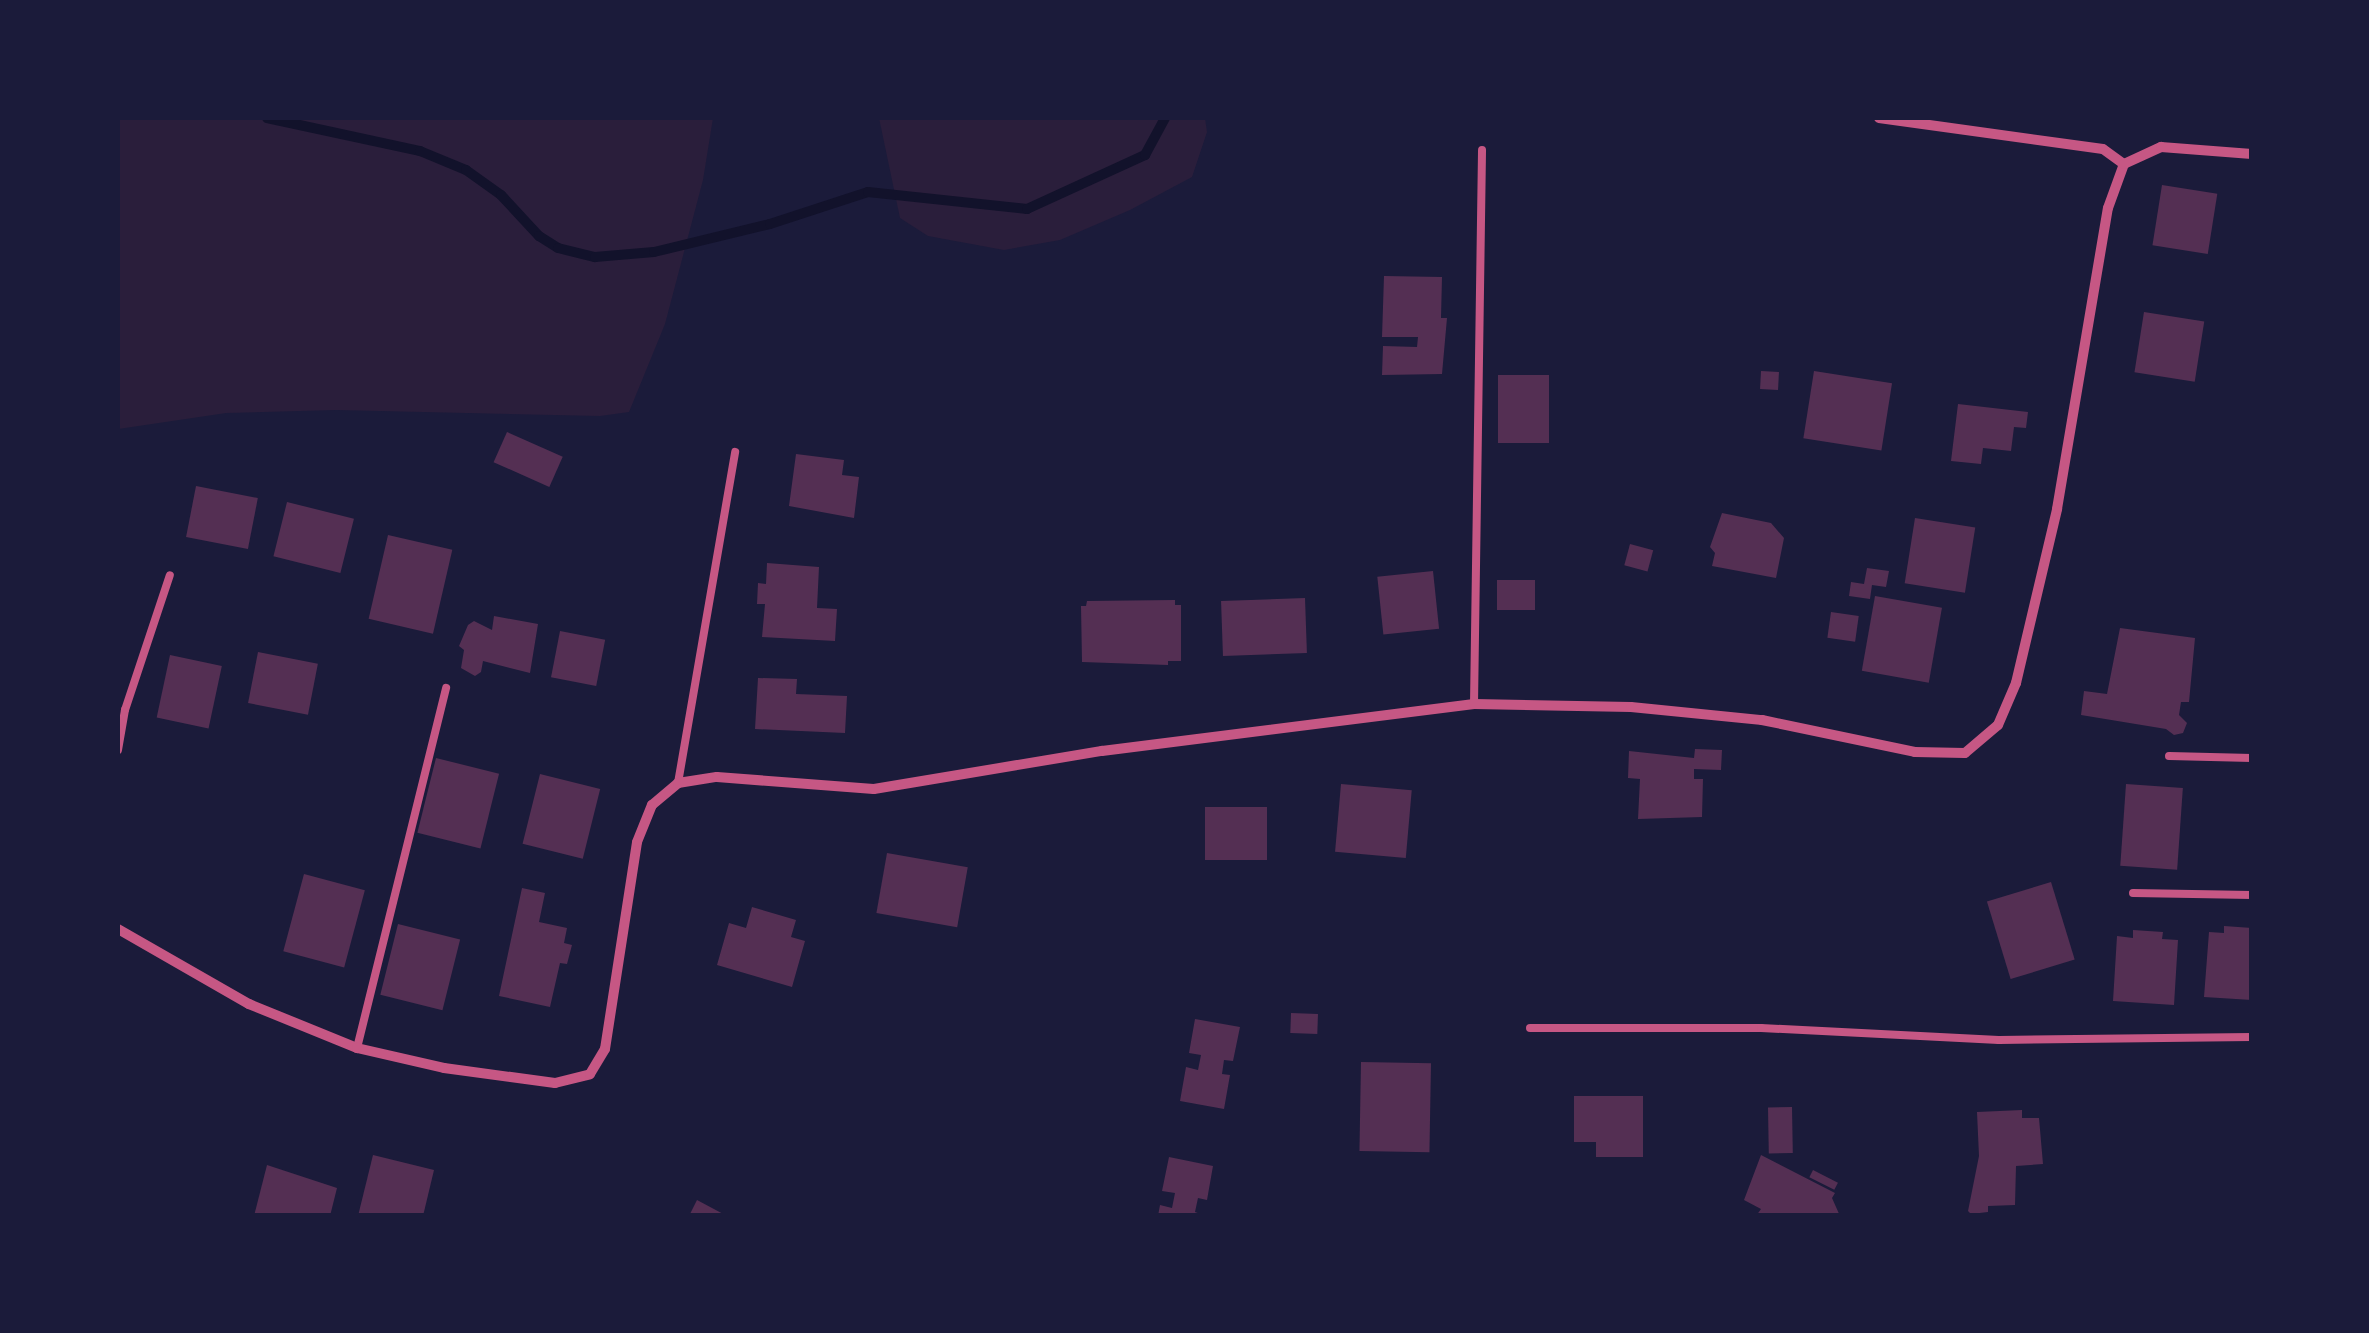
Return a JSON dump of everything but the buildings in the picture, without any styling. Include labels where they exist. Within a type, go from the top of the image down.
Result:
[{"type":"street","points":[[1879,118],[1955,121],[2104,149],[2124,164]]},
{"type":"street","points":[[118,929],[250,1004],[356,1048],[444,1068],[555,1083],[590,1074],[605,1049],[637,842],[652,805],[678,783],[717,777],[874,789],[1102,751],[1474,704],[1631,708],[1762,720],[1916,752],[1965,752],[1998,725],[2016,683],[2057,509],[2108,208],[2124,164],[2161,147],[2252,154]]},
{"type":"lane","points":[[1474,704],[1482,150]]},
{"type":"lane","points":[[678,783],[735,452]]},
{"type":"lane","points":[[118,750],[125,710],[170,575]]},
{"type":"lane","points":[[356,1048],[446,688]]},
{"type":"lane","points":[[2169,756],[2252,758]]},
{"type":"lane","points":[[2134,893],[2252,896]]},
{"type":"lane","points":[[1530,1028],[1762,1028],[1999,1040],[2252,1038]]},
{"type":"shaded area","points":[[118,118],[713,118],[703,180],[665,324],[629,412],[600,416],[336,410],[226,413],[118,429]]},
{"type":"shaded area","points":[[879,118],[1205,118],[1207,132],[1192,177],[1130,210],[1060,240],[1004,250],[928,236],[900,218]]},
{"type":"waterway","points":[[267,118],[420,151],[466,170],[501,195],[539,236],[558,248],[595,257],[654,252],[770,224],[868,192],[1027,209],[1145,155],[1165,118]]}]
